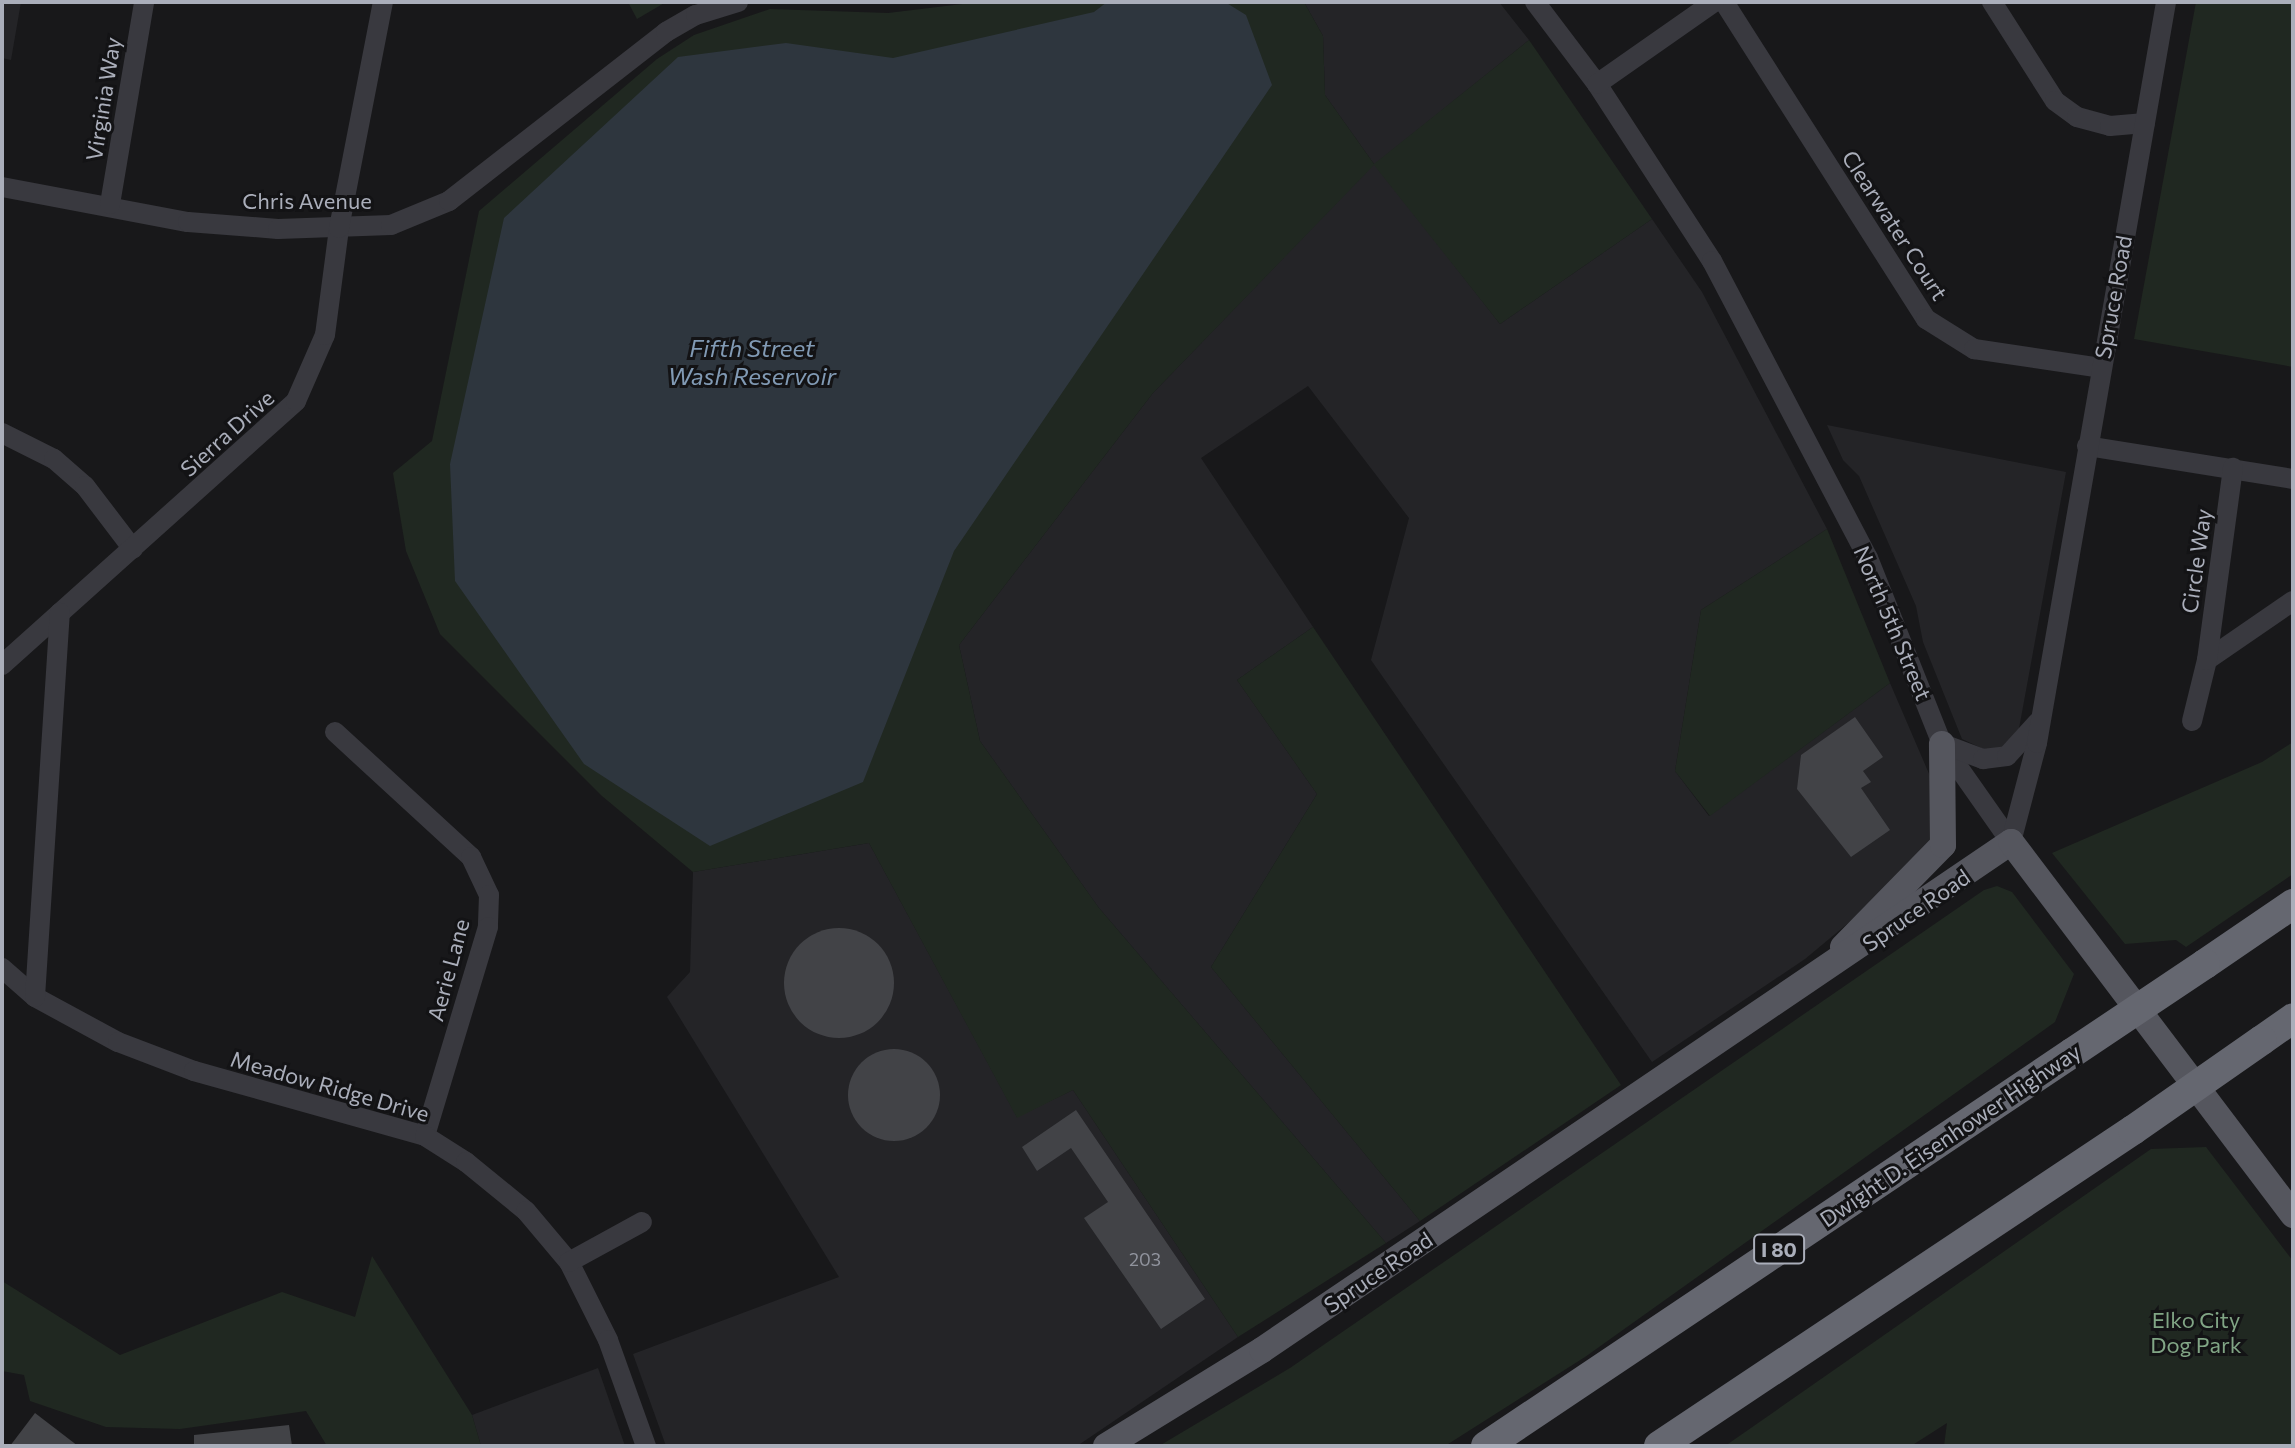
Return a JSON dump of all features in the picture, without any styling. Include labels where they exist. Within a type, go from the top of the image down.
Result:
[{"type":"highway","name":"Dwight D. Eisenhower Highway","points":[[1486,1446],[2293,904]]},
{"type":"highway","points":[[1659,1446],[2133,1130],[2293,1018]]},
{"type":"main road","points":[[1808,984],[1943,845],[1942,744]]},
{"type":"main road","name":"Spruce Road","points":[[1106,1446],[1262,1350],[1808,984],[2011,842]]},
{"type":"main road","name":"North 5th Street","points":[[2011,842],[2293,1215]]},
{"type":"street","name":"Virginia Way","points":[[110,204],[144,2]]},
{"type":"street","name":"Sierra Drive","points":[[2,665],[296,401],[325,335],[339,228],[383,2]]},
{"type":"street","name":"Chris Avenue","points":[[2,187],[110,204],[188,222],[339,228],[391,225],[449,201],[666,32],[696,15],[738,2]]},
{"type":"street","name":"North 5th Street","points":[[1535,2],[1597,84],[1705,250],[1868,558],[1942,744],[2011,842]]},
{"type":"street","points":[[1597,84],[1714,2]]},
{"type":"street","name":"Clearwater Court","points":[[1724,2],[1926,319],[1974,349],[2101,368]]},
{"type":"street","points":[[1992,2],[2055,101],[2077,117],[2110,126],[2145,123]]},
{"type":"street","name":"Spruce Road","points":[[2011,842],[2042,717],[2166,2]]},
{"type":"street","points":[[2,433],[54,459],[85,486],[133,549]]},
{"type":"street","points":[[2087,446],[2293,479]]},
{"type":"street","name":"Circle Way","points":[[2192,721],[2207,660],[2233,468]]},
{"type":"street","points":[[2207,660],[2293,601]]},
{"type":"street","points":[[35,997],[60,613]]},
{"type":"street","points":[[1942,744],[1983,759],[2007,756],[2042,717]]},
{"type":"street","name":"Aerie Lane","points":[[335,732],[471,857],[489,895],[488,927],[425,1136]]},
{"type":"street","name":"Meadow Ridge Drive","points":[[2,968],[35,997],[118,1042],[194,1071],[425,1136],[526,1211],[569,1262],[608,1340],[646,1446]]},
{"type":"street","points":[[569,1262],[642,1222]]},
{"type":"shaded area","points":[[2,2],[21,2],[11,60],[2,58]]},
{"type":"shaded area","points":[[1304,2],[1499,2],[1529,40],[1375,164],[1500,324],[1652,219],[1702,292],[1827,529],[1701,610],[1675,771],[1709,816],[1890,683],[1933,783],[1934,834],[1913,869],[1805,959],[1652,1062],[1371,660],[1409,518],[1308,386],[1201,458],[1313,627],[1237,680],[1317,794],[1211,967],[1420,1221],[1386,1243],[1099,908],[980,741],[959,645],[1153,393],[1374,164],[1325,95],[1323,36]]},
{"type":"shaded area","points":[[1827,425],[2066,472],[2018,734],[2012,744],[1992,753],[1962,739],[1923,642],[1916,606],[1859,476],[1843,460]]},
{"type":"shaded area","points":[[869,843],[1017,1117],[1073,1090],[1238,1337],[1077,1446],[666,1446],[633,1354],[839,1277],[667,997],[690,972],[693,872]]},
{"type":"shaded area","points":[[598,1368],[625,1446],[481,1446],[472,1415]]},
{"type":"green space","points":[[628,2],[666,2],[637,19]]},
{"type":"green space","name":"Fifth Street Wash Reservoir","points":[[979,2],[1304,2],[1323,36],[1325,95],[1374,164],[1529,40],[1652,219],[1500,324],[1374,165],[1153,393],[959,645],[980,741],[1099,908],[1386,1243],[1238,1337],[1073,1090],[1017,1118],[869,843],[693,872],[602,796],[440,634],[406,551],[393,473],[432,441],[479,211],[657,59],[694,35],[770,9],[888,13]]},
{"type":"green space","points":[[2196,2],[2293,2],[2293,367],[2134,339]]},
{"type":"green space","points":[[1827,529],[1890,683],[1710,816],[1675,771],[1701,610]]},
{"type":"green space","points":[[1313,627],[1621,1085],[1420,1221],[1211,967],[1317,794],[1237,680]]},
{"type":"green space","points":[[2293,742],[2293,874],[2186,947],[2176,940],[2125,944],[2052,853],[2262,762]]},
{"type":"green space","points":[[1997,886],[2012,892],[2074,974],[2055,1022],[1585,1357],[1445,1446],[1159,1446],[1290,1368],[1984,890]]},
{"type":"green space","name":"Elko City Dog Park","points":[[2206,1147],[2293,1261],[2293,1446],[1944,1446],[1947,1423],[1911,1446],[1725,1446],[2151,1149]]},
{"type":"green space","points":[[372,1256],[472,1415],[481,1446],[327,1446],[306,1411],[180,1429],[106,1427],[30,1401],[24,1375],[2,1371],[2,1281],[120,1355],[282,1292],[355,1317]]},
{"type":"water","name":"Fifth Street Wash Reservoir","points":[[1107,2],[1225,2],[1246,15],[1272,85],[954,551],[863,782],[710,846],[584,764],[455,581],[450,464],[504,218],[678,57],[786,43],[893,58],[1094,12]]},
{"type":"building","points":[[1855,717],[1883,757],[1863,771],[1871,782],[1861,788],[1890,830],[1851,857],[1797,789],[1801,755]]},
{"type":"building","points":[[839,928],[860,932],[878,944],[890,962],[894,983],[890,1004],[878,1022],[860,1034],[839,1038],[818,1034],[800,1022],[788,1004],[784,983],[788,962],[800,944],[818,932]]},
{"type":"building","points":[[894,1049],[912,1052],[927,1062],[937,1077],[940,1095],[937,1113],[927,1128],[912,1138],[894,1141],[876,1138],[861,1128],[851,1113],[848,1095],[851,1077],[861,1062],[876,1052]]},
{"type":"building","points":[[1076,1110],[1205,1299],[1161,1329],[1084,1218],[1108,1202],[1071,1148],[1037,1171],[1022,1147]]},
{"type":"building","points":[[35,1413],[78,1446],[10,1446]]},
{"type":"building","points":[[289,1425],[292,1446],[194,1446],[194,1435]]}]
